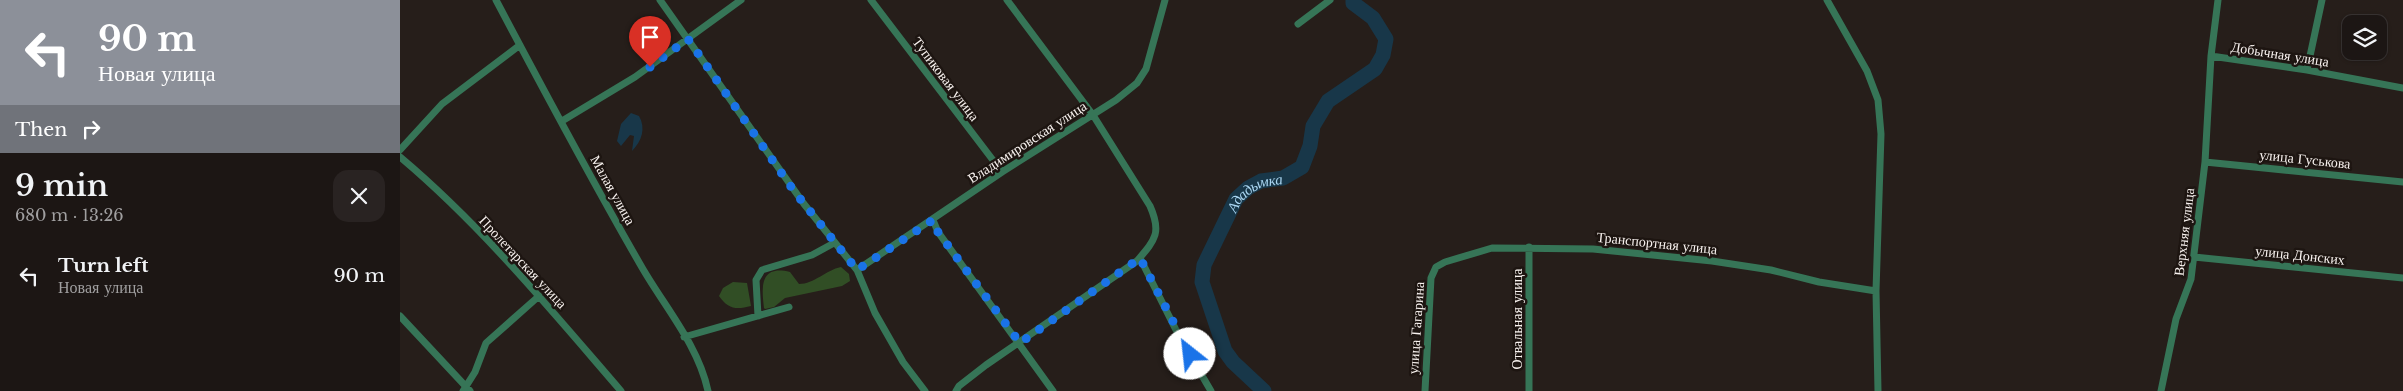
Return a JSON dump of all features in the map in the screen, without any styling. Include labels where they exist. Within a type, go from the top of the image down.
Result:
[{"type":"street","name":"Малая улица","points":[[496,0],[641,267],[701,364],[708,391]]},
{"type":"street","points":[[660,0],[765,150],[857,270],[879,321],[903,362],[925,391]]},
{"type":"street","points":[[562,121],[635,77],[741,0]]},
{"type":"street","name":"Тупиковая улица","points":[[871,0],[1002,172]]},
{"type":"street","points":[[956,391],[959,386],[986,365],[1140,258],[1153,242],[1157,221],[1150,206],[1093,115],[1007,0]]},
{"type":"street","name":"Владимировская улица","points":[[857,270],[1002,172],[1093,115],[1137,83],[1146,69],[1164,0]]},
{"type":"street","points":[[1298,24],[1330,0]]},
{"type":"street","points":[[1827,0],[1867,71],[1878,100],[1881,134],[1876,291],[1878,391]]},
{"type":"street","name":"Верхняя улица","points":[[2161,391],[2176,319],[2192,278],[2205,162],[2211,56],[2218,0]]},
{"type":"street","points":[[2307,70],[2322,0]]},
{"type":"street","points":[[400,150],[442,104],[520,45]]},
{"type":"street","name":"Добычная улица","points":[[2211,56],[2403,86]]},
{"type":"street","name":"Пролетарская улица","points":[[400,156],[436,187],[538,296],[621,391]]},
{"type":"street","name":"улица Гуськова","points":[[2205,162],[2403,182]]},
{"type":"street","points":[[933,220],[938,232],[1053,391]]},
{"type":"street","points":[[758,316],[756,280],[762,270],[812,255],[834,242]]},
{"type":"street","name":"Отвальная улица","points":[[1529,247],[1529,391]]},
{"type":"street","name":"Транспортная улица","points":[[1436,267],[1444,262],[1492,248],[1593,249],[1712,261],[1772,270],[1820,282],[1876,291]]},
{"type":"street","name":"улица Донских","points":[[2194,257],[2403,278]]},
{"type":"street","points":[[1140,258],[1180,338],[1211,391]]},
{"type":"street","name":"улица Гагарина","points":[[1425,391],[1431,278],[1436,267]]},
{"type":"street","points":[[400,316],[466,389],[486,344],[538,296]]},
{"type":"street","points":[[684,337],[789,307]]},
{"type":"green space","points":[[841,267],[849,274],[850,281],[842,286],[785,298],[774,307],[764,308],[763,285],[768,274],[773,271],[790,272],[799,284],[810,282]]},
{"type":"green space","points":[[733,282],[747,283],[751,306],[741,308],[729,306],[719,296],[723,288]]},
{"type":"water","points":[[631,113],[639,116],[642,125],[642,134],[632,151],[634,136],[630,135],[621,146],[617,141],[621,124]]},
{"type":"waterway","name":"Ададымка","points":[[1264,391],[1233,362],[1225,351],[1202,282],[1204,265],[1236,199],[1248,188],[1261,181],[1283,178],[1302,167],[1310,146],[1313,126],[1328,101],[1375,69],[1383,55],[1386,39],[1373,18],[1353,3],[1353,0]]},
{"type":"route","points":[[650,67],[688,39],[794,191],[857,270],[933,220],[938,232],[1020,343],[1140,258],[1190,354]]}]
